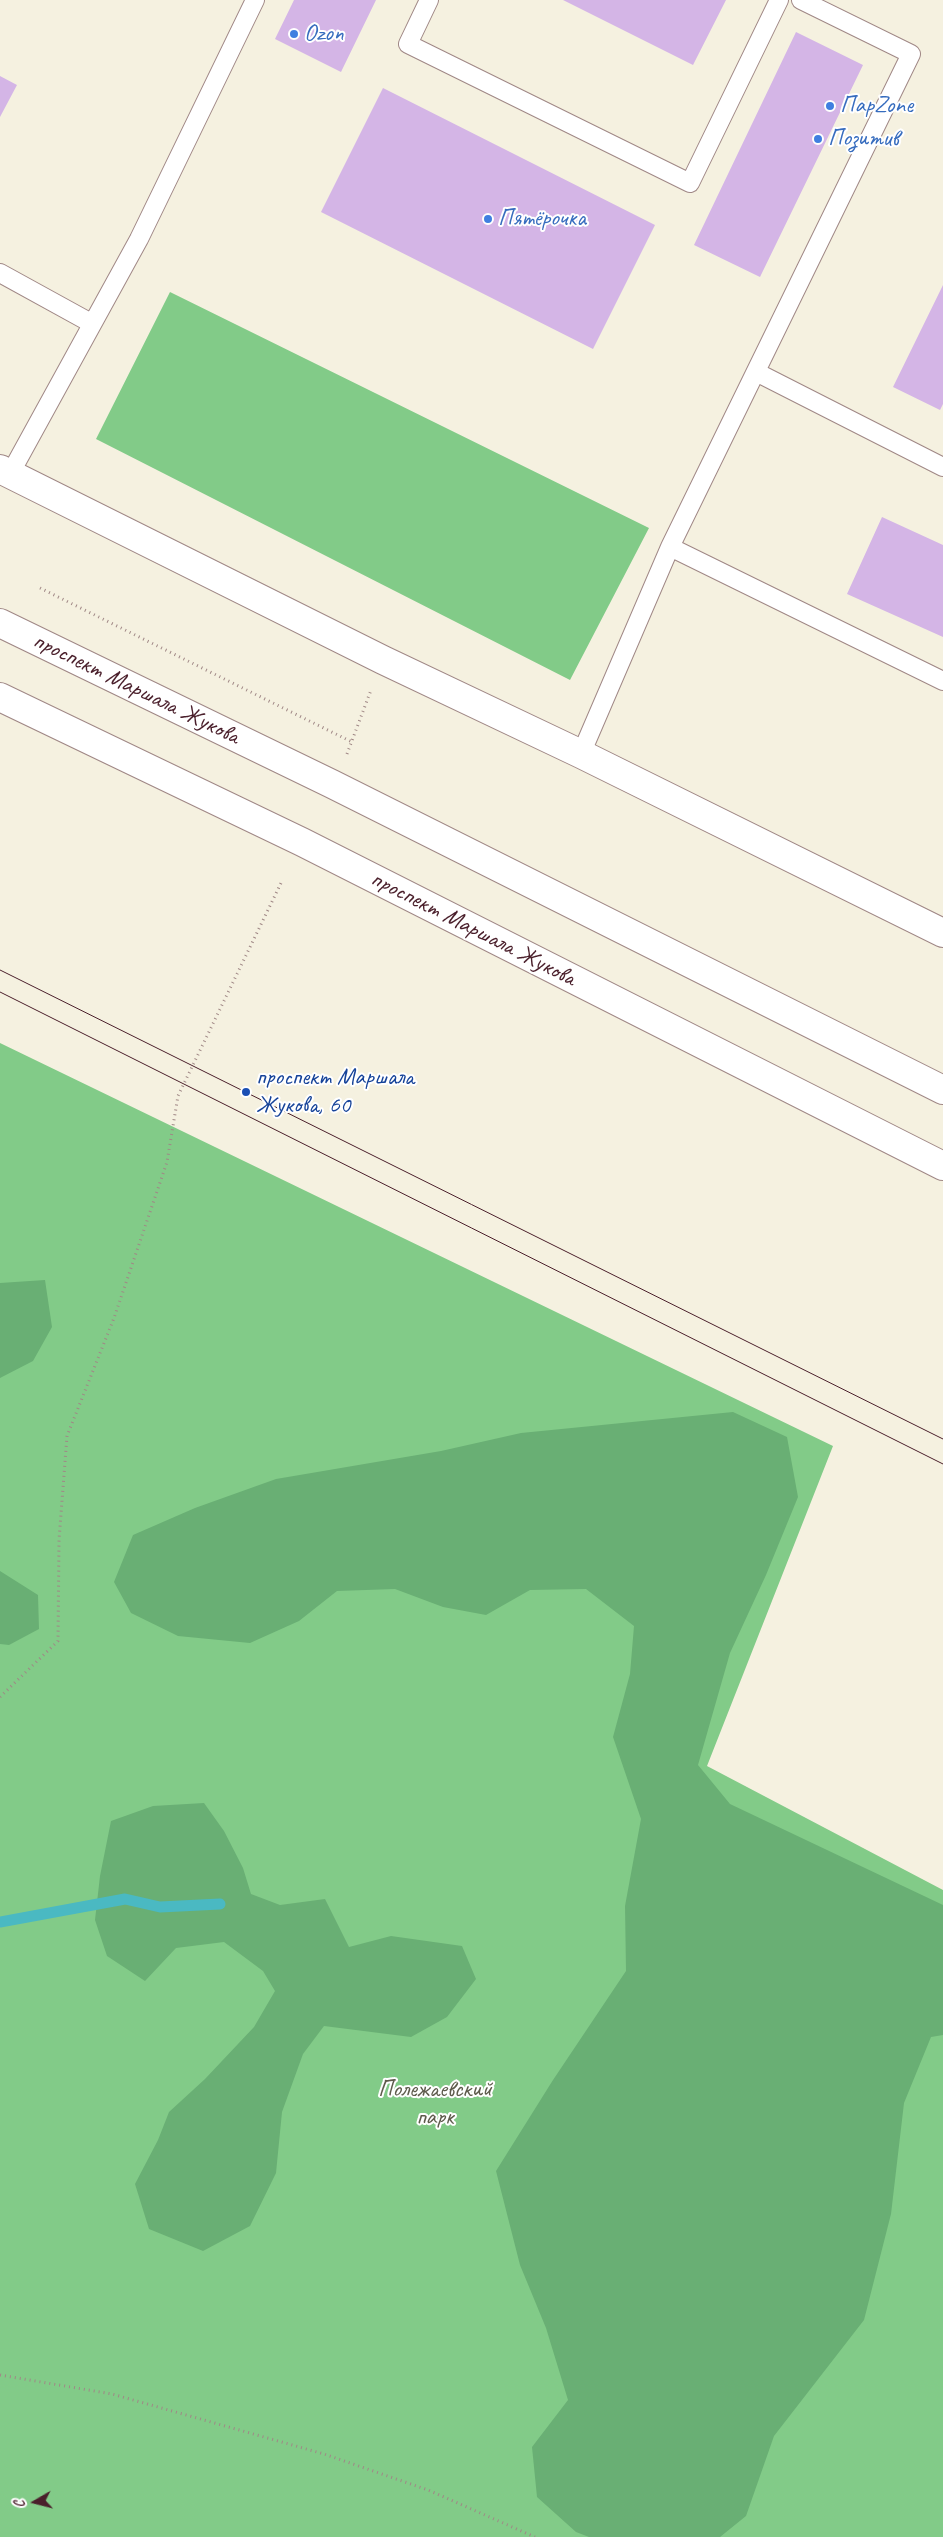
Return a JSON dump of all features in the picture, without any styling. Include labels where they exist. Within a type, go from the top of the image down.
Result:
[{"type":"main road","points":[[5,471],[383,660],[581,754],[943,933]]},
{"type":"main road","name":"проспект Маршала Жукова","points":[[0,623],[332,784],[943,1090]]},
{"type":"main road","name":"проспект Маршала Жукова","points":[[0,697],[302,842],[943,1166]]},
{"type":"lane","points":[[5,471],[139,239],[255,0]]},
{"type":"lane","points":[[429,0],[408,44],[690,183],[779,0]]},
{"type":"lane","points":[[581,754],[670,547],[911,54],[801,0]]},
{"type":"lane","points":[[0,273],[91,323]]},
{"type":"lane","points":[[756,372],[943,467]]},
{"type":"lane","points":[[670,547],[943,681]]},
{"type":"path","points":[[40,588],[352,742]]},
{"type":"path","points":[[347,756],[371,688]]},
{"type":"path","points":[[0,1697],[58,1641],[59,1540],[67,1436],[114,1318],[167,1162],[178,1096],[282,881]]},
{"type":"path","points":[[0,2375],[112,2394],[324,2454],[428,2490],[535,2537]]},
{"type":"green space","points":[[170,292],[649,528],[570,680],[96,439]]},
{"type":"green space","name":"Полежаевский парк","points":[[0,1043],[833,1446],[707,1766],[943,1890],[943,2537],[0,2537]]},
{"type":"green space","points":[[45,1280],[52,1327],[33,1361],[0,1378],[0,1283]]},
{"type":"green space","points":[[733,1412],[787,1437],[798,1497],[766,1575],[730,1653],[698,1765],[730,1804],[943,1905],[943,2035],[931,2037],[904,2103],[891,2214],[864,2320],[774,2436],[746,2516],[720,2537],[589,2537],[576,2532],[537,2497],[532,2447],[568,2400],[546,2328],[520,2265],[496,2171],[553,2080],[626,1971],[625,1906],[641,1819],[613,1737],[630,1674],[634,1626],[586,1589],[530,1590],[486,1615],[443,1607],[395,1589],[337,1591],[299,1621],[250,1643],[178,1636],[131,1613],[114,1582],[133,1535],[195,1508],[276,1479],[441,1451],[521,1433]]},
{"type":"green space","points":[[0,1571],[38,1595],[39,1629],[9,1645],[0,1644]]},
{"type":"green space","points":[[204,1803],[224,1831],[243,1868],[251,1894],[280,1905],[325,1899],[349,1947],[391,1936],[462,1946],[476,1979],[447,2017],[411,2037],[324,2026],[303,2054],[282,2112],[276,2173],[250,2226],[203,2251],[149,2229],[135,2184],[158,2140],[169,2112],[205,2079],[254,2027],[275,1991],[263,1971],[224,1942],[176,1948],[145,1981],[107,1956],[95,1920],[100,1876],[111,1821],[153,1806]]},
{"type":"building","points":[[294,0],[376,0],[341,72],[275,39]]},
{"type":"building","points":[[563,0],[726,0],[693,65]]},
{"type":"building","points":[[796,32],[863,65],[760,277],[694,245]]},
{"type":"building","points":[[0,76],[17,85],[0,117]]},
{"type":"building","name":"Пятёрочка","points":[[383,88],[655,225],[593,349],[321,212]]},
{"type":"building","points":[[943,285],[943,404],[940,410],[893,387]]},
{"type":"building","points":[[882,517],[943,545],[943,637],[847,594]]},
{"type":"waterway","points":[[0,1922],[125,1899],[160,1907],[220,1904]]},
{"type":"tram line","points":[[0,970],[943,1439]]},
{"type":"tram line","points":[[0,992],[943,1464]]},
{"type":"place","name":"Ozon","points":[[294,34]]},
{"type":"place","name":"ПарZone","points":[[830,106]]},
{"type":"place","name":"Позитив","points":[[818,139]]},
{"type":"place","name":"Пятёрочка","points":[[488,219]]},
{"type":"place","name":"проспект Маршала Жукова, 60","points":[[246,1092]]}]
